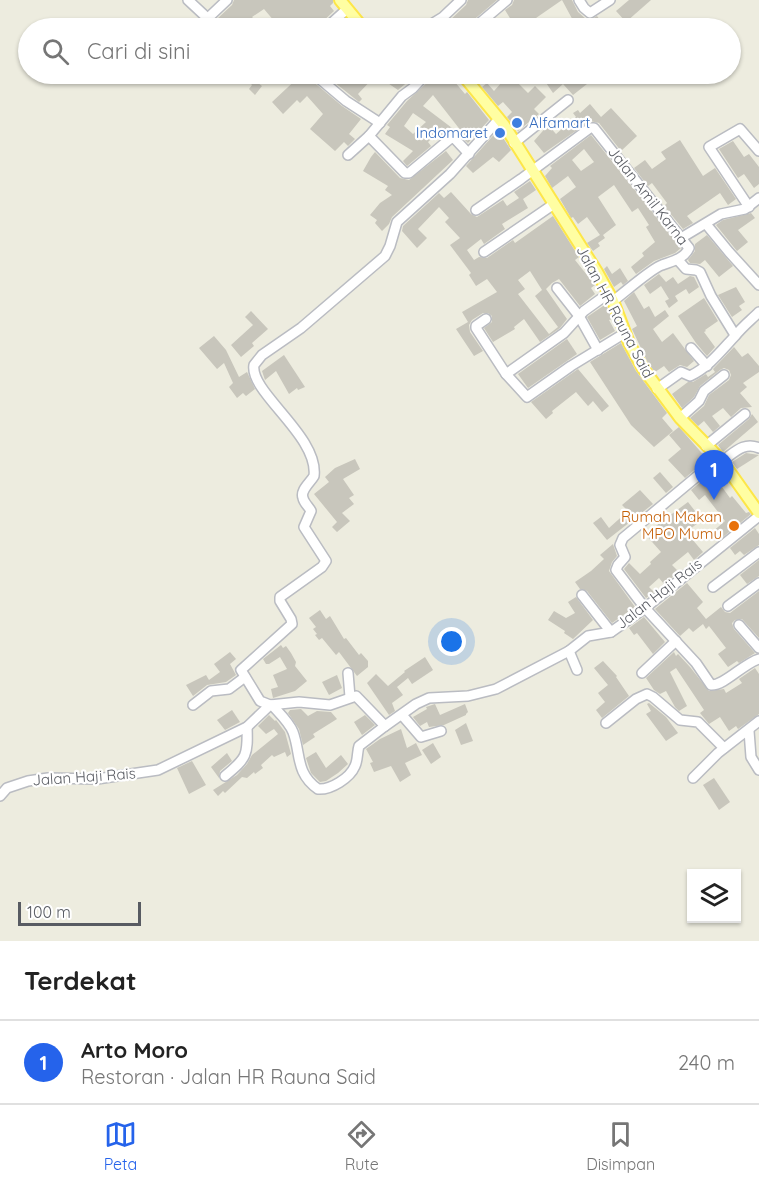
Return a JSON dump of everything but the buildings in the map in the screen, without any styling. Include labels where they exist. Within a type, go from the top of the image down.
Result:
[{"type":"main road","points":[[343,5],[354,18]]},
{"type":"main road","name":"Jalan HR Rauna Said","points":[[470,84],[499,119],[533,170],[611,297],[635,354],[657,389],[680,418],[720,460],[759,515]]},
{"type":"street","points":[[188,0],[208,18],[227,0]]},
{"type":"street","points":[[443,18],[461,0]]},
{"type":"street","points":[[486,18],[507,0]]},
{"type":"street","points":[[579,0],[590,13],[610,0]]},
{"type":"street","points":[[333,18],[343,5]]},
{"type":"street","points":[[326,84],[346,101],[380,123]]},
{"type":"street","points":[[348,155],[369,136],[402,96],[417,84]]},
{"type":"street","points":[[514,142],[568,100]]},
{"type":"street","points":[[385,726],[358,697],[350,697],[330,705],[299,702],[271,705],[260,701],[241,670],[292,624],[280,597],[326,563],[304,527],[311,512],[302,495],[303,490],[314,476],[313,462],[302,440],[282,411],[255,378],[254,365],[262,355],[301,328],[385,256],[396,222],[438,186],[499,119]]},
{"type":"street","name":"Jalan Amil Karna","points":[[506,374],[564,333],[590,305],[611,297],[662,265],[678,260],[689,248],[594,128],[590,128],[533,170]]},
{"type":"street","points":[[748,207],[709,147],[740,129],[759,151]]},
{"type":"street","points":[[369,136],[405,173],[409,173],[449,139],[455,139],[469,154]]},
{"type":"street","points":[[476,210],[533,170]]},
{"type":"street","points":[[681,238],[721,214],[748,207],[759,198]]},
{"type":"street","points":[[484,252],[554,204]]},
{"type":"street","points":[[706,224],[759,285]]},
{"type":"street","points":[[678,260],[686,269],[700,272],[711,296],[735,335]]},
{"type":"street","points":[[557,288],[579,316],[598,350]]},
{"type":"street","points":[[657,389],[681,372],[690,376],[707,366],[759,313]]},
{"type":"street","points":[[486,318],[476,328],[506,374],[527,397],[625,333]]},
{"type":"street","points":[[691,348],[707,366]]},
{"type":"street","points":[[680,418],[699,401],[704,391],[724,375]]},
{"type":"street","points":[[706,446],[745,414]]},
{"type":"street","points":[[759,448],[752,445],[743,447],[720,460],[632,529],[621,542],[625,557],[616,570],[645,608],[696,663],[709,684],[713,686],[751,661],[759,659]]},
{"type":"street","name":"Jalan Haji Rais","points":[[0,796],[7,788],[28,781],[48,778],[97,779],[158,770],[247,727],[271,705],[292,731],[300,763],[310,782],[318,789],[332,787],[355,767],[359,746],[409,708],[429,699],[468,696],[485,692],[568,651],[588,636],[611,632],[645,608],[759,515]]},
{"type":"street","points":[[713,587],[759,552]]},
{"type":"street","points":[[728,606],[759,584]]},
{"type":"street","points":[[582,595],[611,632]]},
{"type":"street","points":[[739,624],[759,648]]},
{"type":"street","points":[[642,673],[676,641]]},
{"type":"street","points":[[568,651],[577,670]]},
{"type":"street","points":[[348,673],[350,697]]},
{"type":"street","points":[[193,705],[213,690],[232,688],[245,677]]},
{"type":"street","points":[[606,723],[636,699],[647,694],[680,720],[698,722],[724,748]]},
{"type":"street","points":[[402,715],[421,737],[441,731]]},
{"type":"street","points":[[693,778],[724,748],[759,721]]},
{"type":"street","points":[[225,776],[237,766],[246,753],[247,727]]},
{"type":"street","points":[[749,730],[752,757],[759,770]]},
{"type":"place","name":"Alfamart","points":[[517,123]]},
{"type":"place","name":"Indomaret","points":[[500,133]]},
{"type":"place","name":"Arto Moro","points":[[714,500]]},
{"type":"place","name":"Rumah Makan MPO Mumu","points":[[734,526]]}]
